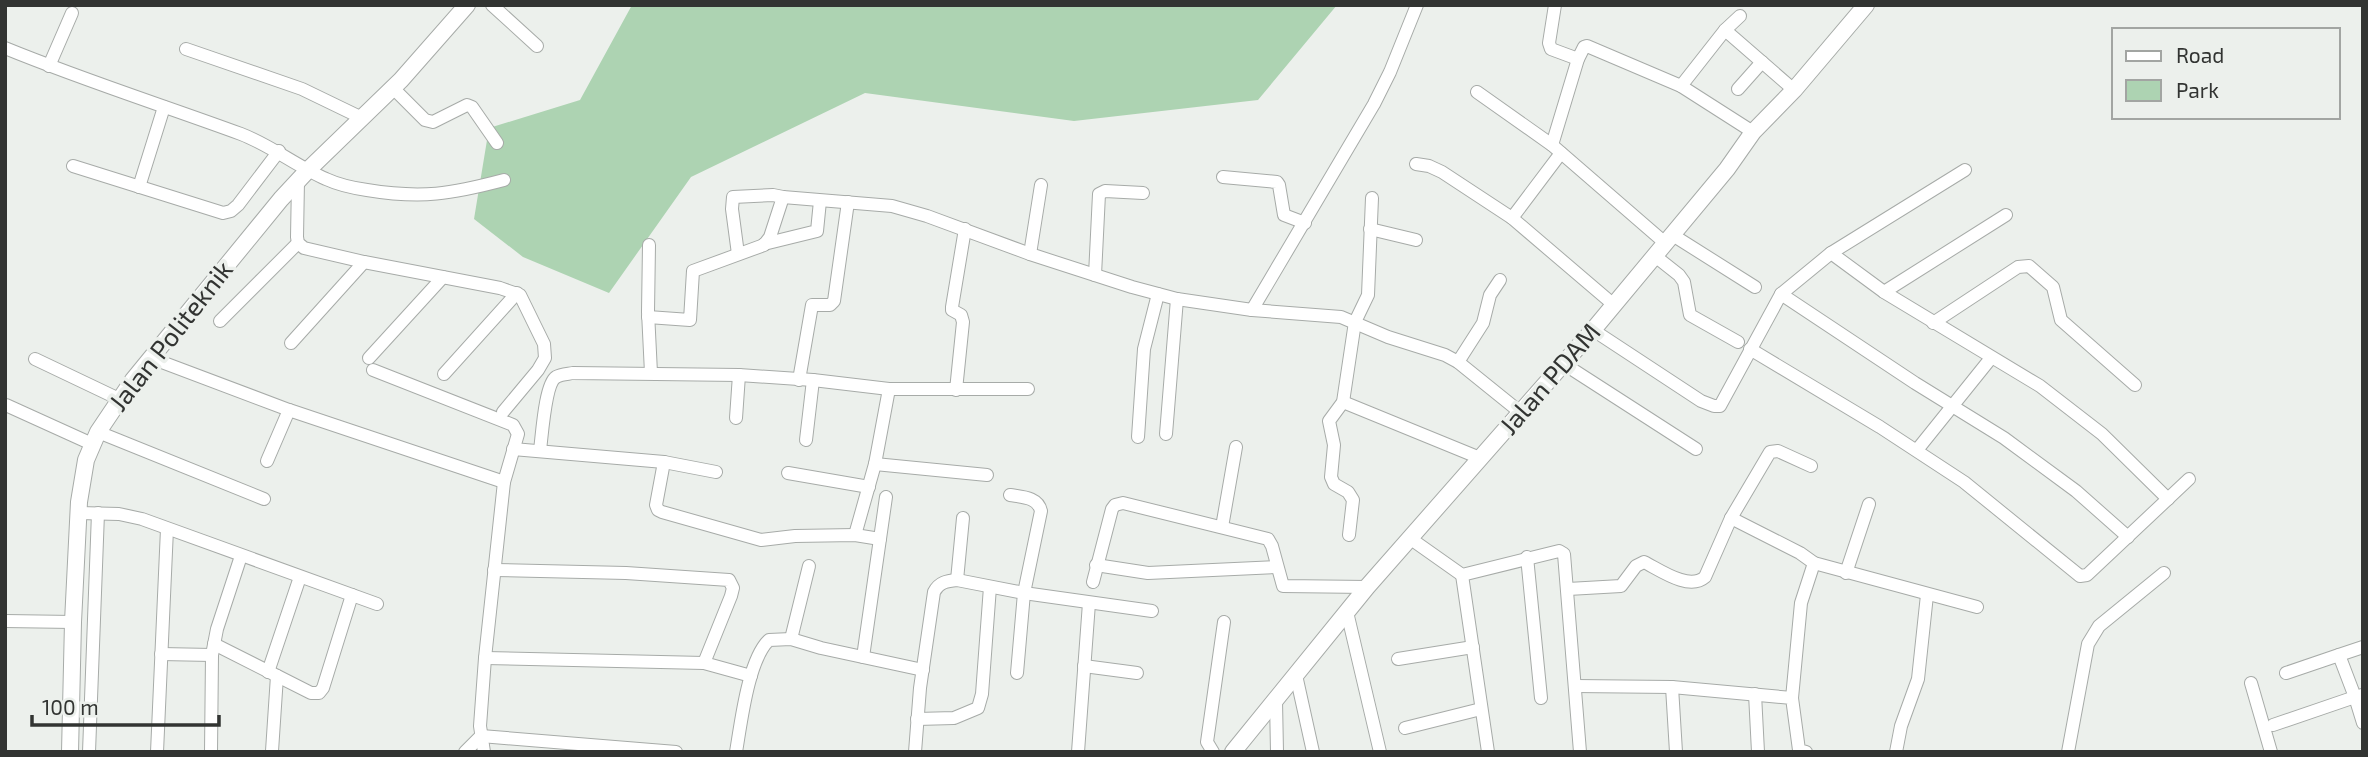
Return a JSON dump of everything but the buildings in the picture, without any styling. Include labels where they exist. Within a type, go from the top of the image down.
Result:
[{"type":"street","name":"Jalan Politeknik","points":[[70,752],[79,513],[82,484],[95,438],[119,399],[151,358],[303,175],[393,88],[467,5]]},
{"type":"street","points":[[492,5],[537,46]]},
{"type":"street","points":[[1252,310],[1385,83],[1417,5]]},
{"type":"street","points":[[1555,5],[1549,43],[1551,49],[1578,59]]},
{"type":"street","name":"Jalan PDAM","points":[[1233,752],[1367,587],[1564,364],[1727,169],[1753,132],[1794,90],[1866,5]]},
{"type":"street","points":[[49,66],[72,13]]},
{"type":"street","points":[[1681,86],[1725,30],[1740,16]]},
{"type":"street","points":[[1725,30],[1794,90]]},
{"type":"street","points":[[1513,218],[1557,149],[1578,59],[1584,47],[1681,86],[1753,132]]},
{"type":"street","points":[[5,48],[242,135],[279,151],[303,175],[351,187],[397,195],[422,196],[470,189],[504,180]]},
{"type":"street","points":[[186,49],[302,89],[362,118]]},
{"type":"street","points":[[1738,89],[1762,62]]},
{"type":"street","points":[[393,88],[425,120],[433,122],[467,105],[472,107],[497,143]]},
{"type":"street","points":[[1477,92],[1557,149],[1663,244],[1755,287]]},
{"type":"street","points":[[138,187],[164,107]]},
{"type":"street","points":[[73,166],[218,213],[226,213],[239,205],[279,151]]},
{"type":"street","points":[[1416,164],[1442,172],[1513,218],[1614,305]]},
{"type":"street","points":[[1593,330],[1701,401],[1714,407],[1720,406],[1781,294],[1831,253],[1965,170]]},
{"type":"street","points":[[220,321],[298,243],[303,175]]},
{"type":"street","points":[[1223,177],[1277,182],[1284,215],[1305,223]]},
{"type":"street","points":[[1030,254],[1041,185]]},
{"type":"street","points":[[1095,275],[1099,194],[1105,191],[1143,193]]},
{"type":"street","points":[[738,254],[733,197],[773,195],[892,206],[965,229],[1030,254],[1177,299],[1252,310],[1341,317],[1388,337],[1445,355],[1458,362],[1520,412]]},
{"type":"street","points":[[764,244],[770,237],[783,197]]},
{"type":"street","points":[[1349,535],[1353,500],[1348,492],[1334,484],[1331,477],[1334,445],[1329,421],[1343,402],[1355,322],[1368,295],[1372,198]]},
{"type":"street","points":[[648,317],[690,320],[694,271],[764,244],[817,231],[820,201]]},
{"type":"street","points":[[799,380],[812,305],[830,305],[834,301],[848,202]]},
{"type":"street","points":[[1884,292],[2006,215]]},
{"type":"street","points":[[956,390],[963,322],[961,315],[952,310],[952,307],[965,229]]},
{"type":"street","points":[[1370,229],[1416,240]]},
{"type":"street","points":[[298,243],[307,250],[517,293],[523,298],[544,344],[545,358],[503,412]]},
{"type":"street","points":[[1663,244],[1684,282],[1690,314],[1738,342]]},
{"type":"street","points":[[649,245],[648,317],[651,373]]},
{"type":"street","points":[[1831,253],[1884,292],[2039,386],[2102,434],[2168,499]]},
{"type":"street","points":[[291,343],[364,262]]},
{"type":"street","points":[[1933,323],[2018,267],[2028,266],[2053,287],[2061,320],[2135,385]]},
{"type":"street","points":[[443,277],[371,364],[517,429],[518,434],[504,482],[480,705],[484,752]]},
{"type":"street","points":[[1458,362],[1483,323],[1490,295],[1500,279]]},
{"type":"street","points":[[444,374],[517,293]]},
{"type":"street","points":[[1138,437],[1144,349],[1158,294]]},
{"type":"street","points":[[1781,294],[2004,438],[2076,491],[2128,537]]},
{"type":"street","points":[[1166,433],[1177,299]]},
{"type":"street","points":[[1750,349],[1917,450],[1964,482],[2080,576],[2087,575],[2189,479]]},
{"type":"street","points":[[151,358],[289,410],[504,482]]},
{"type":"street","points":[[1917,450],[1991,358]]},
{"type":"street","points":[[35,359],[119,399]]},
{"type":"street","points":[[1564,364],[1696,449]]},
{"type":"street","points":[[540,450],[552,381],[556,377],[573,373],[739,375],[889,389],[1028,388]]},
{"type":"street","points":[[736,418],[739,375]]},
{"type":"street","points":[[806,440],[813,380]]},
{"type":"street","points":[[855,535],[875,464],[889,389]]},
{"type":"street","points":[[1343,402],[1480,458]]},
{"type":"street","points":[[6,405],[264,499]]},
{"type":"street","points":[[267,461],[289,410]]},
{"type":"street","points":[[1222,527],[1236,447]]},
{"type":"street","points":[[513,449],[664,461],[716,472]]},
{"type":"street","points":[[1568,589],[1621,586],[1636,566],[1644,562],[1687,582],[1700,581],[1705,577],[1731,518],[1770,452],[1778,451],[1811,466]]},
{"type":"street","points":[[664,461],[656,505],[662,512],[761,540],[795,536],[855,535],[880,539]]},
{"type":"street","points":[[875,464],[987,475]]},
{"type":"street","points":[[788,473],[869,487]]},
{"type":"street","points":[[1010,495],[1036,501],[1041,507],[1024,593],[1017,673]]},
{"type":"street","points":[[863,656],[887,497]]},
{"type":"street","points":[[1093,582],[1112,509],[1117,504],[1268,538],[1280,582],[1285,587],[1367,587]]},
{"type":"street","points":[[1846,573],[1869,504]]},
{"type":"street","points":[[79,513],[131,516],[377,604]]},
{"type":"street","points":[[89,752],[98,513]]},
{"type":"street","points":[[957,580],[962,518]]},
{"type":"street","points":[[1731,518],[1814,563],[1977,607]]},
{"type":"street","points":[[157,752],[167,529]]},
{"type":"street","points":[[1411,539],[1462,575],[1488,752]]},
{"type":"street","points":[[1462,575],[1527,557],[1559,551],[1564,554],[1580,752]]},
{"type":"street","points":[[212,752],[213,649],[241,556]]},
{"type":"street","points":[[1527,557],[1541,698]]},
{"type":"street","points":[[1801,751],[1792,698],[1801,603],[1814,563]]},
{"type":"street","points":[[1096,565],[1148,573],[1277,567]]},
{"type":"street","points":[[791,639],[809,566]]},
{"type":"street","points":[[494,570],[626,573],[729,580],[733,588],[732,596],[704,663]]},
{"type":"street","points":[[2068,752],[2088,644],[2092,636],[2099,626],[2164,573]]},
{"type":"street","points":[[272,751],[272,674],[300,577]]},
{"type":"street","points":[[915,752],[934,592],[942,583],[957,580],[1024,593],[1152,611]]},
{"type":"street","points":[[917,719],[954,719],[978,708],[982,694],[990,587]]},
{"type":"street","points":[[161,653],[213,649],[311,693],[321,692],[352,595]]},
{"type":"street","points":[[1896,752],[1901,726],[1918,679],[1927,595]]},
{"type":"street","points":[[1078,752],[1089,603]]},
{"type":"street","points":[[1347,612],[1380,752]]},
{"type":"street","points":[[5,621],[73,622]]},
{"type":"street","points":[[1213,752],[1207,742],[1224,622]]},
{"type":"street","points":[[736,752],[751,676],[765,644],[774,639],[791,639],[923,670]]},
{"type":"street","points":[[1398,659],[1473,647]]},
{"type":"street","points":[[2286,674],[2363,647]]},
{"type":"street","points":[[2339,655],[2359,696],[2363,723]]},
{"type":"street","points":[[485,658],[704,663],[751,676]]},
{"type":"street","points":[[1084,666],[1137,673]]},
{"type":"street","points":[[72,669],[93,670]]},
{"type":"street","points":[[1296,675],[1313,752]]},
{"type":"street","points":[[2251,683],[2272,752]]},
{"type":"street","points":[[1575,686],[1672,687],[1792,698]]},
{"type":"street","points":[[1672,687],[1675,752]]},
{"type":"street","points":[[1755,694],[1758,752]]},
{"type":"street","points":[[2273,725],[2359,696]]},
{"type":"street","points":[[1276,701],[1277,752]]},
{"type":"street","points":[[1405,728],[1480,709]]},
{"type":"street","points":[[465,752],[481,736],[676,752]]},
{"type":"green space","points":[[632,5],[1337,5],[1258,100],[1074,121],[865,93],[691,177],[609,293],[523,257],[474,219],[489,128],[580,100]]}]
